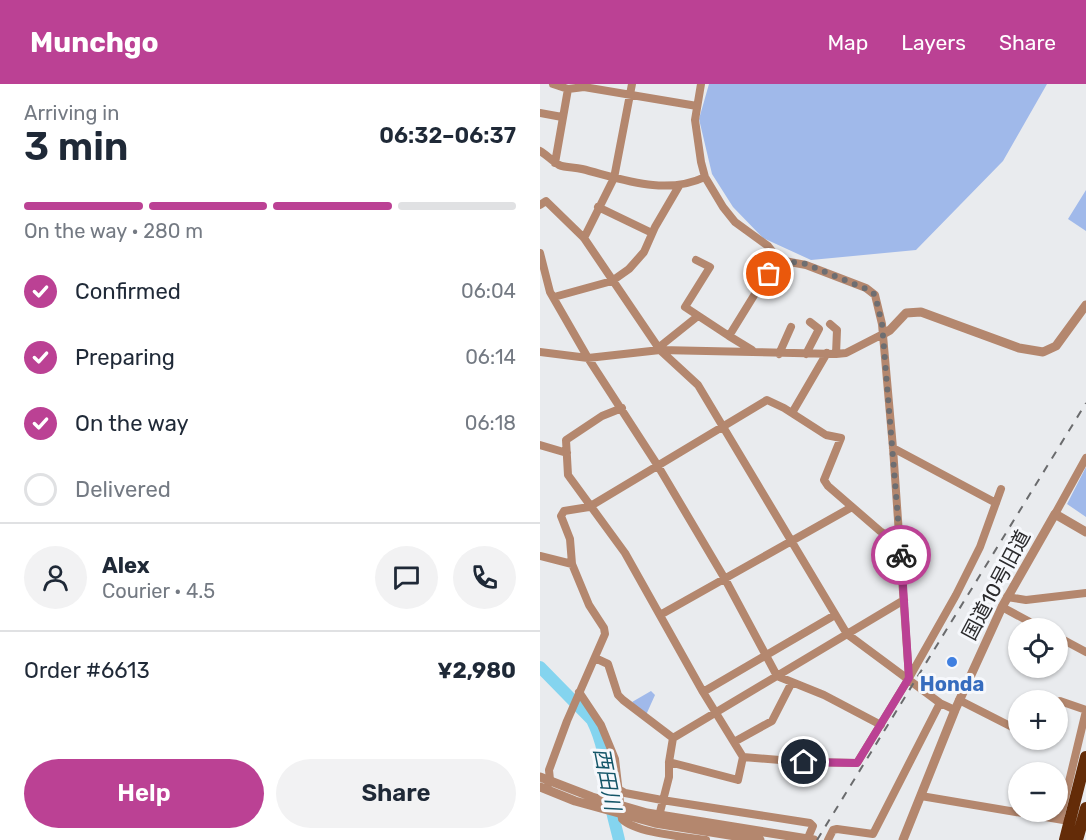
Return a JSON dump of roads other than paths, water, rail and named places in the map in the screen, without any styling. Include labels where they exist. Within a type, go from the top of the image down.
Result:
[{"type":"highway","points":[[1068,811],[1086,757]]},
{"type":"highway","points":[[1077,840],[1086,813]]},
{"type":"highway","points":[[1065,822],[1065,840]]},
{"type":"street","points":[[553,84],[568,89],[584,87],[697,106]]},
{"type":"street","points":[[584,238],[614,178],[628,94],[632,84]]},
{"type":"street","points":[[700,84],[695,120],[697,142],[705,177],[735,222],[768,246],[779,260],[806,264],[871,291],[877,302],[883,334],[893,448],[909,678]]},
{"type":"street","points":[[555,163],[568,89]]},
{"type":"street","points":[[540,113],[562,117]]},
{"type":"street","points":[[540,152],[563,166],[638,184],[679,186],[705,177]]},
{"type":"street","points":[[554,297],[612,281],[629,269],[644,252],[652,233],[679,186]]},
{"type":"street","points":[[540,205],[546,201],[584,238],[659,349],[698,386],[847,634],[940,703],[955,710]]},
{"type":"street","points":[[598,207],[652,233]]},
{"type":"street","points":[[540,253],[550,292],[588,358],[658,466],[725,579],[777,676],[824,695],[881,725]]},
{"type":"street","points":[[696,260],[710,267],[685,307],[753,351]]},
{"type":"street","points":[[729,336],[779,260]]},
{"type":"street","points":[[540,352],[588,358],[659,349],[753,351],[779,354],[846,353],[890,330],[906,313],[921,312],[1020,348],[1043,352],[1056,346],[1086,305]]},
{"type":"street","points":[[659,349],[698,316]]},
{"type":"street","points":[[806,354],[819,328],[810,322]]},
{"type":"street","points":[[830,324],[837,330],[836,354]]},
{"type":"street","points":[[779,354],[791,327]]},
{"type":"street","points":[[792,413],[827,353]]},
{"type":"street","points":[[546,785],[549,770],[577,694],[596,658],[605,634],[604,628],[589,605],[572,564],[570,539],[561,516],[564,511],[589,507],[767,400],[826,435],[841,438],[824,480],[880,531],[901,544]]},
{"type":"street","points":[[622,408],[602,416],[566,440],[568,475],[589,507],[625,553],[703,692],[743,757],[738,780],[669,762]]},
{"type":"street","points":[[540,445],[567,453]]},
{"type":"street","points":[[893,448],[996,503]]},
{"type":"street","points":[[1086,459],[1054,514],[1086,532]]},
{"type":"street","points":[[743,757],[857,763],[909,678],[980,547],[1001,489]]},
{"type":"street","points":[[660,615],[852,507]]},
{"type":"street","name":"国道10号旧道","points":[[903,840],[959,700],[1002,607],[1054,514]]},
{"type":"street","points":[[540,556],[572,564]]},
{"type":"street","points":[[1007,597],[1026,600],[1086,593]]},
{"type":"street","points":[[673,738],[904,600]]},
{"type":"street","points":[[1002,607],[1022,618]]},
{"type":"street","points":[[703,692],[835,615]]},
{"type":"street","points":[[1068,642],[1086,652]]},
{"type":"street","points":[[596,658],[608,663],[618,695],[673,738]]},
{"type":"street","points":[[734,742],[772,721],[792,682]]},
{"type":"street","points":[[577,694],[601,725],[609,743],[615,759],[622,819],[626,823],[652,821],[813,835]]},
{"type":"street","points":[[959,700],[1008,725]]},
{"type":"street","points":[[828,840],[833,830],[837,829],[873,834],[940,703]]},
{"type":"street","points":[[1068,704],[1086,710],[1068,804]]},
{"type":"street","points":[[651,840],[652,821],[669,777],[673,738]]},
{"type":"street","points":[[540,777],[546,785],[706,840]]},
{"type":"street","points":[[618,789],[625,793],[662,800],[810,823],[813,826],[813,835]]},
{"type":"street","points":[[921,796],[1008,810]]},
{"type":"street","points":[[1083,840],[1086,813]]},
{"type":"street","points":[[652,821],[760,840]]},
{"type":"street","points":[[807,840],[813,835]]},
{"type":"waterway","name":"西田川","points":[[540,667],[592,720],[602,749],[611,808],[619,840]]},
{"type":"railway","points":[[817,840],[1086,403]]},
{"type":"place","name":"Honda","points":[[952,662]]}]
